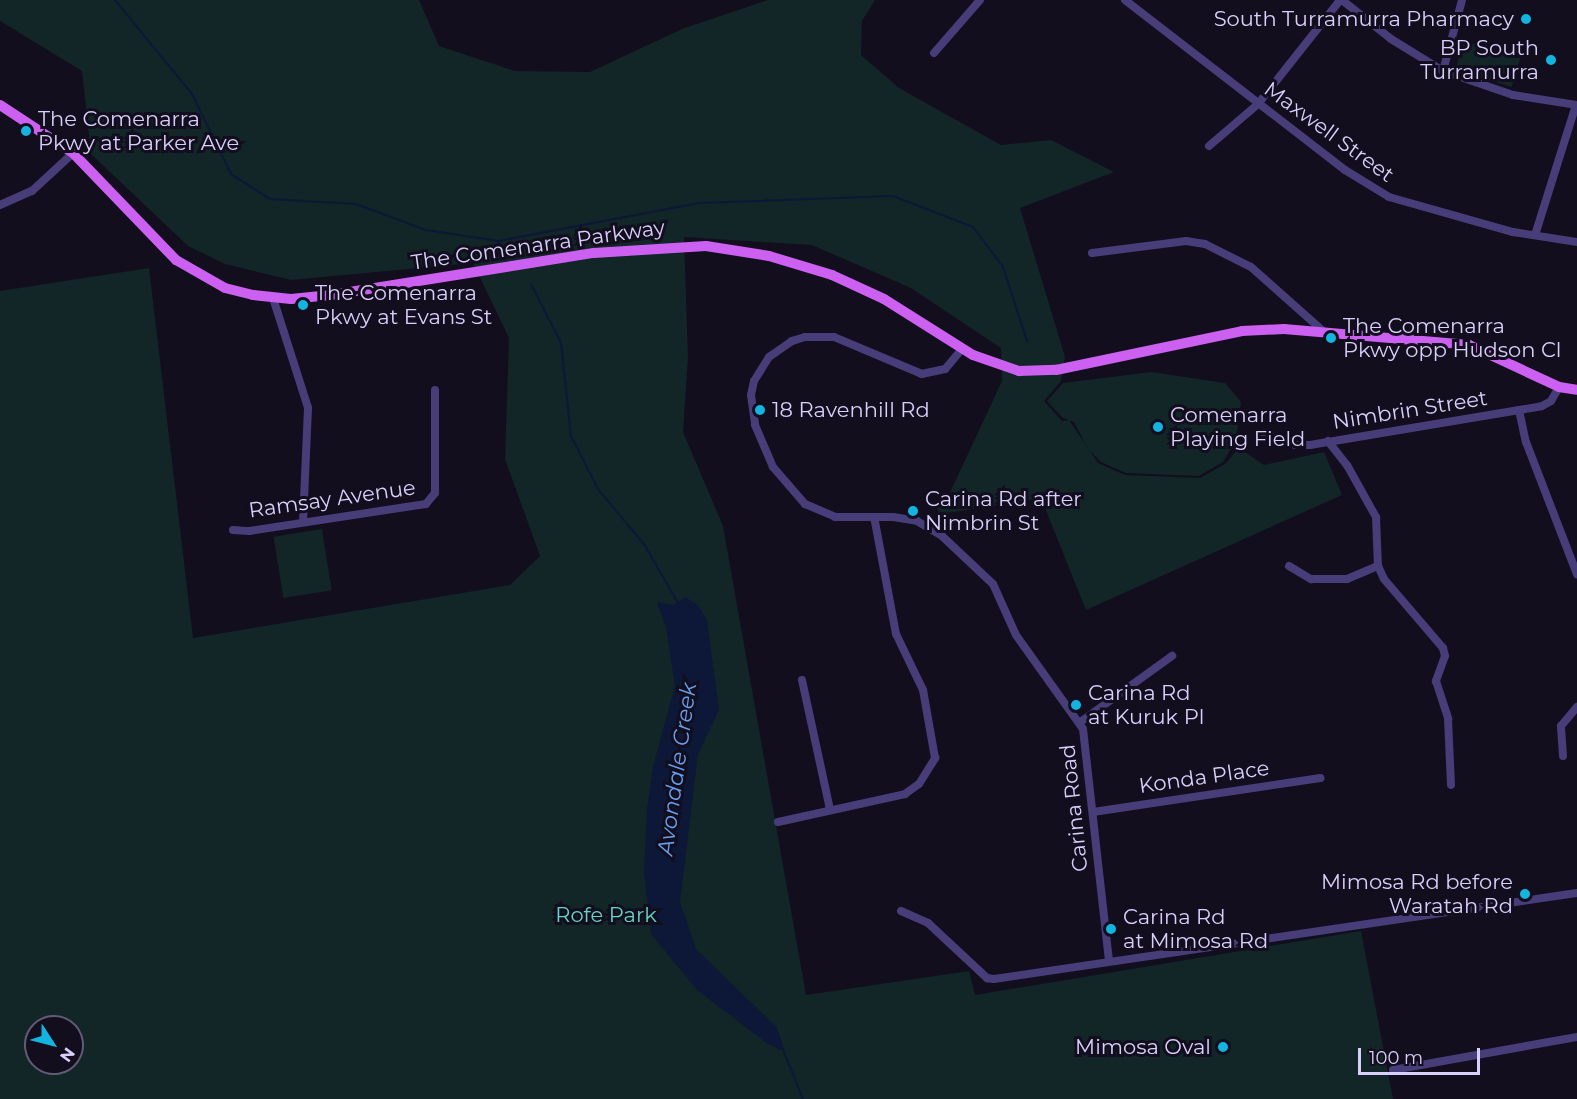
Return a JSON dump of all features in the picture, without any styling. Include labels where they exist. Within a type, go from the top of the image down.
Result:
[{"type":"main road","name":"The Comenarra Parkway","points":[[0,105],[73,153],[153,239],[186,267],[225,288],[273,298],[331,295],[594,253],[705,246],[769,256],[832,275],[884,299],[962,349],[1006,368],[1046,371],[1242,331],[1323,331],[1469,345],[1559,387],[1577,390]]},
{"type":"street","points":[[934,53],[980,0]]},
{"type":"street","name":"Maxwell Street","points":[[1125,0],[1345,170],[1389,197],[1535,235],[1577,242]]},
{"type":"street","points":[[1209,146],[1258,104],[1341,0],[1391,39],[1443,71],[1513,95],[1576,105],[1535,235]]},
{"type":"street","points":[[1443,71],[1462,0]]},
{"type":"street","points":[[0,205],[40,185],[73,153]]},
{"type":"street","points":[[1092,253],[1186,241],[1205,243],[1251,267],[1323,331]]},
{"type":"street","points":[[273,298],[308,408],[303,522]]},
{"type":"street","points":[[778,822],[905,794],[919,784],[935,758],[922,690],[896,634],[874,517],[826,515],[805,504],[784,482],[762,444],[751,410],[751,395],[760,368],[779,348],[805,337],[834,337],[922,374],[945,369],[962,349]]},
{"type":"street","name":"Nimbrin Street","points":[[1260,432],[1295,445],[1328,441],[1547,405],[1559,387]]},
{"type":"street","name":"Ramsay Avenue","points":[[233,530],[426,504],[432,500],[435,390]]},
{"type":"street","points":[[1519,410],[1526,442],[1577,574]]},
{"type":"street","points":[[1328,441],[1347,465],[1376,517],[1378,566],[1397,596],[1443,648],[1445,656],[1436,681],[1449,719],[1451,785]]},
{"type":"street","name":"Carina Road","points":[[874,517],[904,517],[929,527],[993,584],[1016,635],[1079,723],[1085,738],[1109,960]]},
{"type":"street","points":[[1289,566],[1311,579],[1347,579],[1378,566]]},
{"type":"street","points":[[1079,723],[1172,656]]},
{"type":"street","points":[[802,680],[830,810]]},
{"type":"street","points":[[1563,756],[1561,726],[1577,707]]},
{"type":"street","name":"Konda Place","points":[[1093,812],[1320,778]]},
{"type":"street","points":[[901,911],[928,923],[983,974],[994,979],[1109,960],[1577,893]]},
{"type":"street","points":[[1393,1070],[1577,1037]]},
{"type":"green space","name":"Rofe Park","points":[[0,0],[419,0],[439,46],[515,71],[590,72],[682,29],[768,0],[875,0],[862,21],[861,55],[899,88],[1001,145],[1051,140],[1114,172],[1020,208],[1065,357],[1061,381],[1044,401],[1062,421],[1069,420],[1098,463],[1125,475],[1200,478],[1225,464],[1239,448],[1264,465],[1324,452],[1342,495],[1086,610],[1041,498],[941,514],[933,503],[946,501],[1002,381],[1001,348],[911,288],[812,245],[684,237],[688,357],[683,432],[723,526],[806,995],[969,971],[975,995],[1361,931],[1393,1099],[0,1099],[0,291],[149,268],[193,638],[510,585],[540,556],[505,459],[509,338],[473,263],[291,280],[225,264],[188,246],[91,154],[82,71],[0,21]]},
{"type":"green space","points":[[1464,41],[1520,58],[1512,87],[1455,70]]},
{"type":"green space","name":"Comenarra Playing Field","points":[[1151,372],[1225,383],[1241,402],[1236,440],[1223,462],[1199,476],[1126,473],[1101,462],[1088,449],[1074,422],[1063,418],[1047,401],[1063,383]]},
{"type":"green space","points":[[322,529],[332,590],[283,598],[274,537]]},
{"type":"water","points":[[685,597],[698,605],[707,620],[719,710],[698,754],[680,902],[696,949],[777,1028],[785,1052],[768,1044],[697,990],[651,934],[644,872],[647,808],[653,767],[675,686],[666,627],[657,602],[674,605]]},
{"type":"waterway","name":"Avondale Creek","points":[[115,0],[192,94],[231,174],[270,199],[356,204],[426,230],[498,241],[515,261]]},
{"type":"waterway","points":[[498,241],[700,203],[893,196],[973,227],[1003,267],[1027,341]]},
{"type":"waterway","name":"Avondale Creek","points":[[531,284],[561,343],[571,436],[598,489],[644,544],[678,603]]},
{"type":"waterway","name":"Avondale Creek","points":[[784,1052],[803,1099]]},
{"type":"place","name":"South Turramurra Pharmacy","points":[[1526,19]]},
{"type":"place","name":"BP South Turramurra","points":[[1551,60]]},
{"type":"place","name":"The Comenarra Pkwy at Parker Ave","points":[[26,131]]},
{"type":"place","name":"The Comenarra Pkwy at Evans St","points":[[303,305]]},
{"type":"place","name":"The Comenarra Pkwy opp Hudson Cl","points":[[1331,338]]},
{"type":"place","name":"18 Ravenhill Rd","points":[[760,410]]},
{"type":"place","name":"Comenarra Playing Field","points":[[1158,427]]},
{"type":"place","name":"Carina Rd after Nimbrin St","points":[[913,511]]},
{"type":"place","name":"Carina Rd at Kuruk Pl","points":[[1076,705]]},
{"type":"place","name":"Mimosa Rd before Waratah Rd","points":[[1525,894]]},
{"type":"place","name":"Carina Rd at Mimosa Rd","points":[[1111,929]]},
{"type":"place","name":"Mimosa Oval","points":[[1223,1047]]}]
